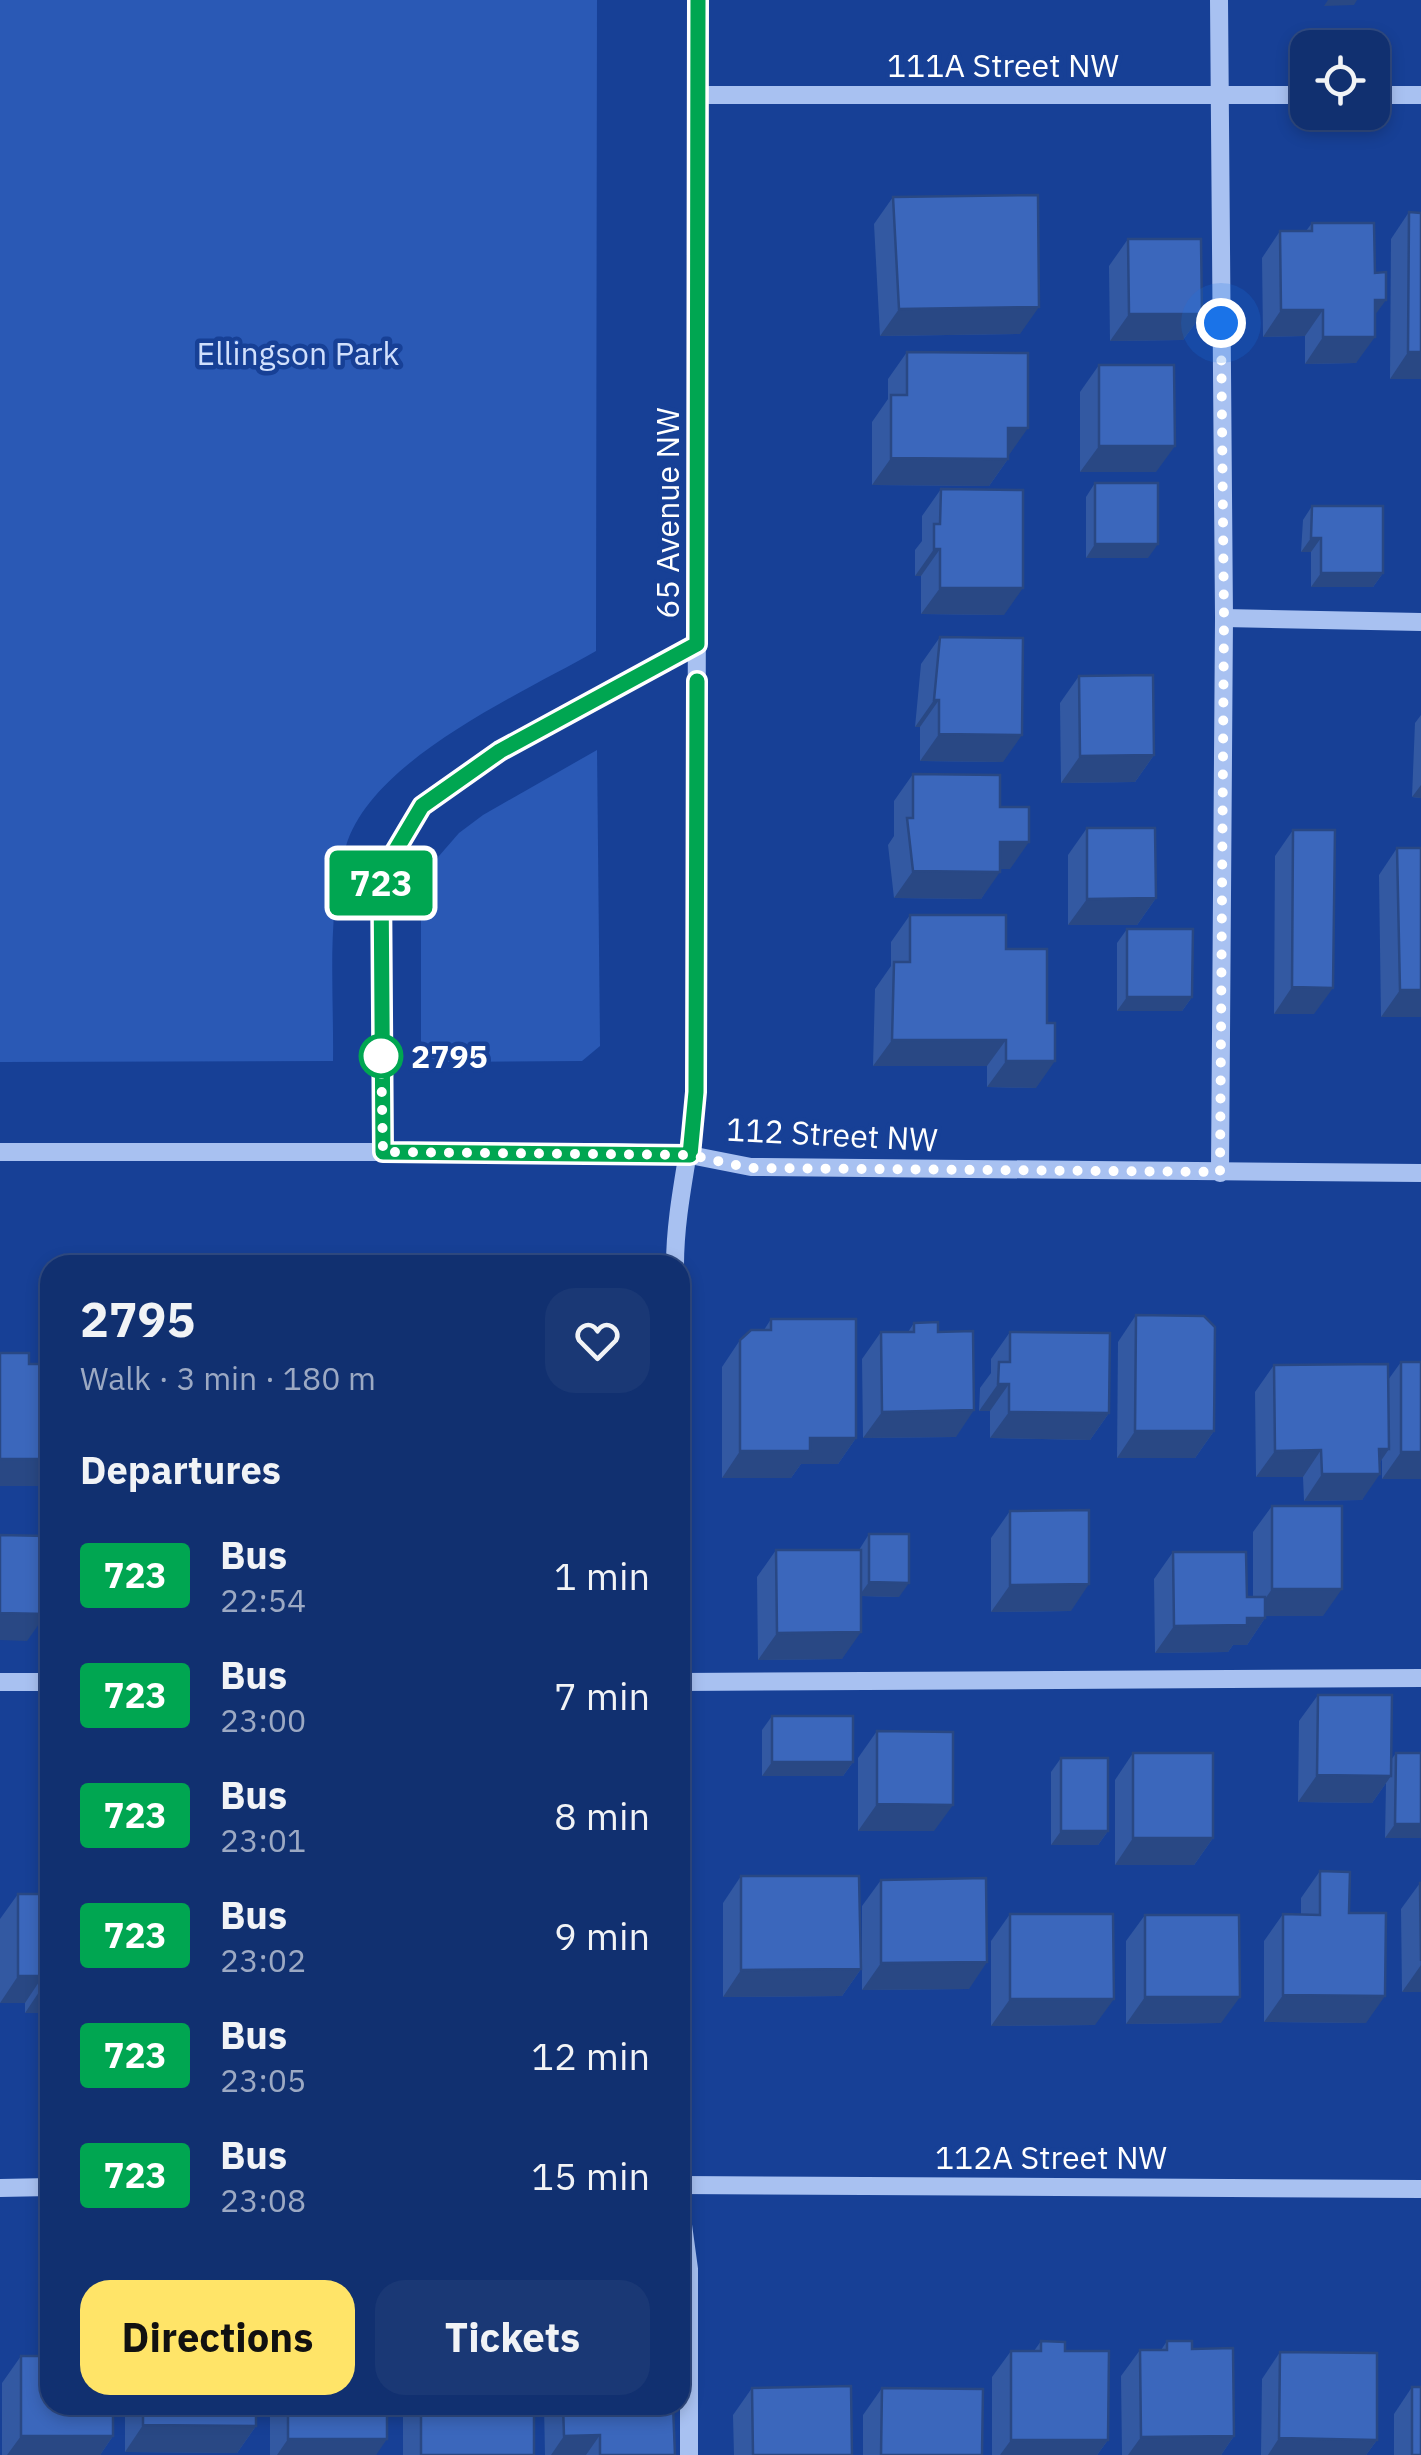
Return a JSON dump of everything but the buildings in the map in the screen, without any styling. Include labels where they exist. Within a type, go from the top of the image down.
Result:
[{"type":"street","name":"65 Avenue NW","points":[[676,1255],[676,1230],[690,1155],[696,1092],[698,0]]},
{"type":"street","points":[[1219,0],[1224,618],[1220,1172]]},
{"type":"street","name":"111A Street NW","points":[[698,95],[1290,95]]},
{"type":"street","points":[[1390,95],[1421,95]]},
{"type":"street","points":[[1224,618],[1421,622]]},
{"type":"street","points":[[383,1152],[381,875],[422,806],[500,751],[697,644]]},
{"type":"street","name":"112 Street NW","points":[[0,1152],[690,1155],[750,1168],[1421,1173]]},
{"type":"street","points":[[690,1682],[1421,1678]]},
{"type":"street","points":[[0,1682],[40,1682]]},
{"type":"street","name":"112A Street NW","points":[[690,2186],[1421,2190]]},
{"type":"street","points":[[0,2188],[40,2188]]},
{"type":"street","points":[[689,2415],[689,2455]]},
{"type":"green space","name":"Ellingson Park","points":[[0,0],[597,0],[596,651],[453,732],[385,785],[361,814],[346,846],[336,898],[333,1061],[0,1062]]},
{"type":"green space","points":[[597,750],[600,1046],[582,1061],[439,1062],[431,1058],[421,1041],[424,881],[459,833],[483,815]]},
{"type":"bus line","name":"723","points":[[697,681],[696,1092],[690,1155],[383,1152],[381,875],[422,806],[500,751],[697,644],[698,0]]},
{"type":"place","name":"2795","points":[[381,1056]]},
{"type":"route","points":[[381,1056],[383,1152],[690,1155],[750,1168],[1220,1172],[1224,618],[1221,323]]}]
